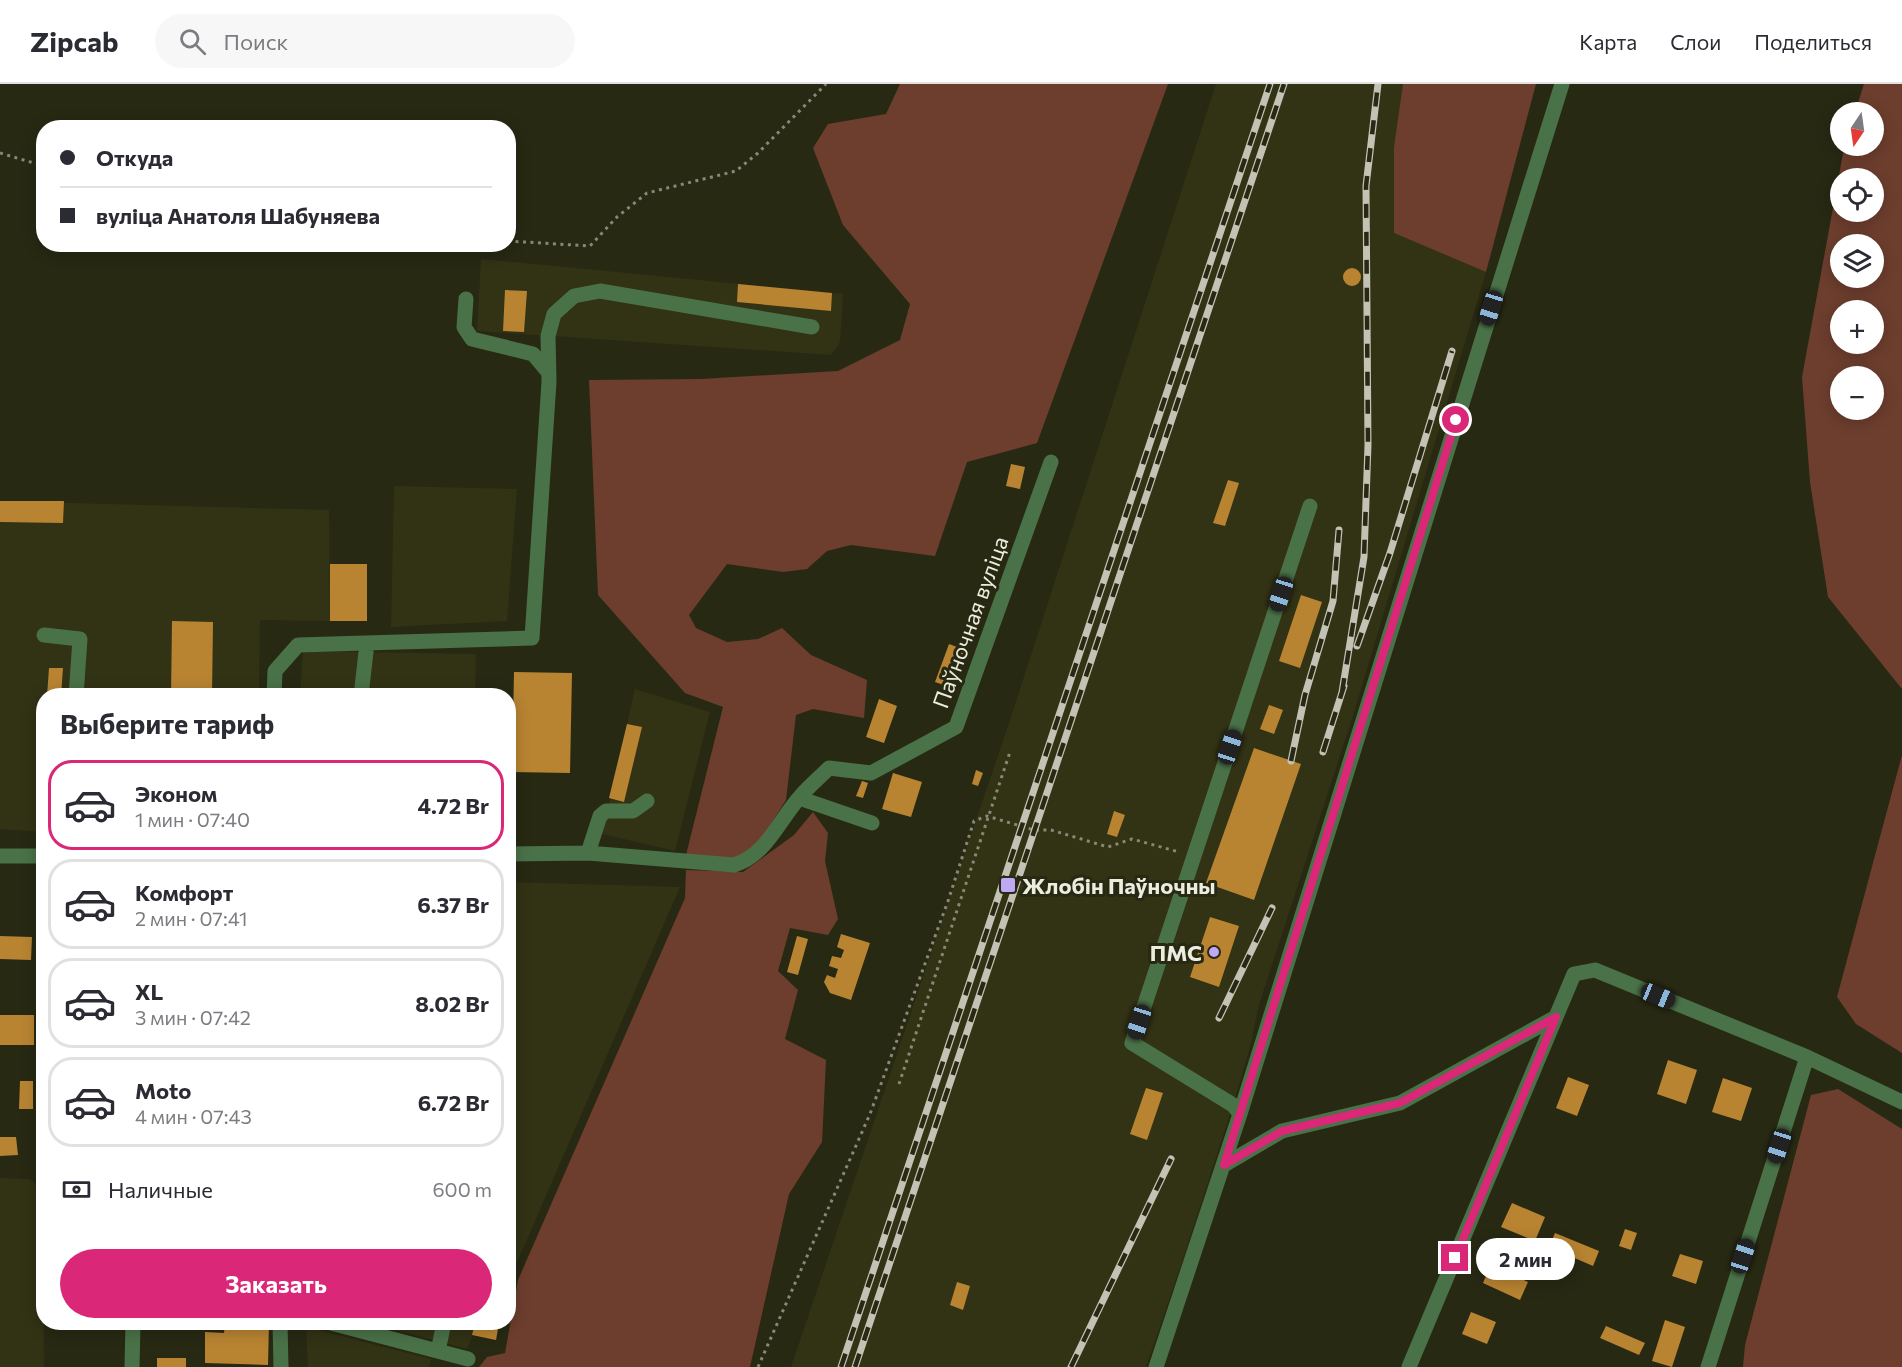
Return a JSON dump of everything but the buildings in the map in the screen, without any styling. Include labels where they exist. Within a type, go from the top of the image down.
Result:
[{"type":"street","points":[[1156,1367],[1224,1165],[1562,84]]},
{"type":"street","points":[[274,688],[275,671],[298,645],[532,638],[549,373],[548,336],[555,314],[574,296],[600,291],[812,327]]},
{"type":"street","points":[[466,299],[464,327],[472,339],[533,354],[549,373]]},
{"type":"street","name":"Паўночная вуліца","points":[[799,798],[829,768],[871,773],[956,727],[1051,462]]},
{"type":"street","points":[[1240,1114],[1233,1105],[1132,1043],[1310,506]]},
{"type":"street","points":[[44,635],[80,639],[77,688]]},
{"type":"street","points":[[361,688],[367,643]]},
{"type":"street","points":[[516,854],[588,853],[734,865],[748,860],[762,849],[799,798],[872,823]]},
{"type":"street","points":[[588,853],[600,816],[606,811],[633,811],[647,801]]},
{"type":"street","points":[[0,856],[36,856]]},
{"type":"street","points":[[1409,1367],[1574,974],[1595,970],[1807,1057],[1902,1102]]},
{"type":"street","points":[[1224,1165],[1282,1131],[1400,1103],[1556,1017]]},
{"type":"street","points":[[1708,1367],[1807,1057]]},
{"type":"street","points":[[132,1367],[133,1330]]},
{"type":"street","points":[[280,1330],[281,1367]]},
{"type":"street","points":[[358,1330],[468,1359]]},
{"type":"street","points":[[438,1351],[442,1330]]},
{"type":"path","points":[[516,241],[590,246],[617,217],[647,193],[736,171],[758,153],[826,84]]},
{"type":"path","points":[[0,153],[36,164]]},
{"type":"path","points":[[899,1084],[1010,752]]},
{"type":"path","points":[[758,1367],[870,1114],[948,901],[974,821],[988,816],[1034,830],[1051,830],[1108,847],[1132,839],[1194,856]]},
{"type":"shaded area","points":[[900,84],[1168,84],[1037,443],[967,462],[935,556],[851,545],[827,551],[807,569],[783,572],[727,564],[689,615],[696,628],[727,642],[758,639],[782,628],[811,655],[867,680],[864,718],[813,709],[796,715],[786,800],[759,843],[745,855],[730,860],[686,855],[723,707],[685,693],[598,595],[589,380],[701,379],[838,371],[900,340],[910,304],[843,225],[813,148],[828,124],[886,114]]},
{"type":"shaded area","points":[[1216,84],[1406,84],[1394,149],[1394,233],[1486,272],[1353,716],[1258,1008],[1251,1044],[1233,1105],[1183,1259],[1146,1367],[791,1367],[1009,723]]},
{"type":"shaded area","points":[[1403,84],[1536,84],[1486,272],[1394,233],[1394,147]]},
{"type":"shaded area","points":[[1864,84],[1902,84],[1902,689],[1828,597],[1810,482],[1802,377],[1830,222],[1884,222],[1884,168],[1840,168],[1842,156],[1884,156],[1884,102],[1858,102]]},
{"type":"shaded area","points":[[481,259],[843,294],[840,342],[831,355],[477,331]]},
{"type":"shaded area","points":[[394,486],[517,489],[507,621],[391,627]]},
{"type":"shaded area","points":[[0,501],[329,510],[330,621],[260,620],[259,688],[36,688],[36,832],[0,829]]},
{"type":"shaded area","points":[[303,651],[476,654],[475,688],[301,688]]},
{"type":"shaded area","points":[[635,689],[710,712],[675,851],[602,834]]},
{"type":"shaded area","points":[[1902,755],[1902,1053],[1856,1024],[1837,997]]},
{"type":"shaded area","points":[[813,812],[828,833],[825,861],[838,919],[828,935],[790,928],[778,971],[798,990],[785,1039],[826,1060],[822,1142],[789,1194],[750,1367],[479,1367],[487,1357],[505,1353],[509,1330],[516,1330],[518,1280],[685,898],[686,870],[743,872],[794,835]]},
{"type":"shaded area","points":[[516,882],[680,887],[516,1265]]},
{"type":"shaded area","points":[[1838,1089],[1902,1129],[1902,1367],[1743,1367],[1745,1345],[1811,1095]]},
{"type":"shaded area","points":[[0,1178],[30,1179],[36,1185],[36,1330],[44,1330],[44,1367],[0,1367]]},
{"type":"shaded area","points":[[306,1330],[318,1330],[431,1359],[429,1367],[308,1367]]},
{"type":"shaded area","points":[[396,1330],[498,1330],[496,1340],[473,1335],[467,1349]]},
{"type":"railway","points":[[841,1367],[1270,84]]},
{"type":"railway","points":[[855,1367],[1284,84]]},
{"type":"railway","points":[[1342,692],[1364,557],[1368,445],[1366,186],[1378,84]]},
{"type":"railway","points":[[1357,646],[1390,553],[1452,351]]},
{"type":"railway","points":[[1291,761],[1305,695],[1333,601],[1339,530]]},
{"type":"railway","points":[[1323,752],[1344,686]]},
{"type":"railway","points":[[1219,1018],[1272,908]]},
{"type":"railway","points":[[1071,1367],[1171,1159]]},
{"type":"place","name":"Жлобін Паўночны","points":[[1008,885]]},
{"type":"place","name":"ПМС","points":[[1214,952]]},
{"type":"route","points":[[1455,1258],[1556,1017],[1400,1103],[1282,1131],[1224,1165],[1456,420]]}]
